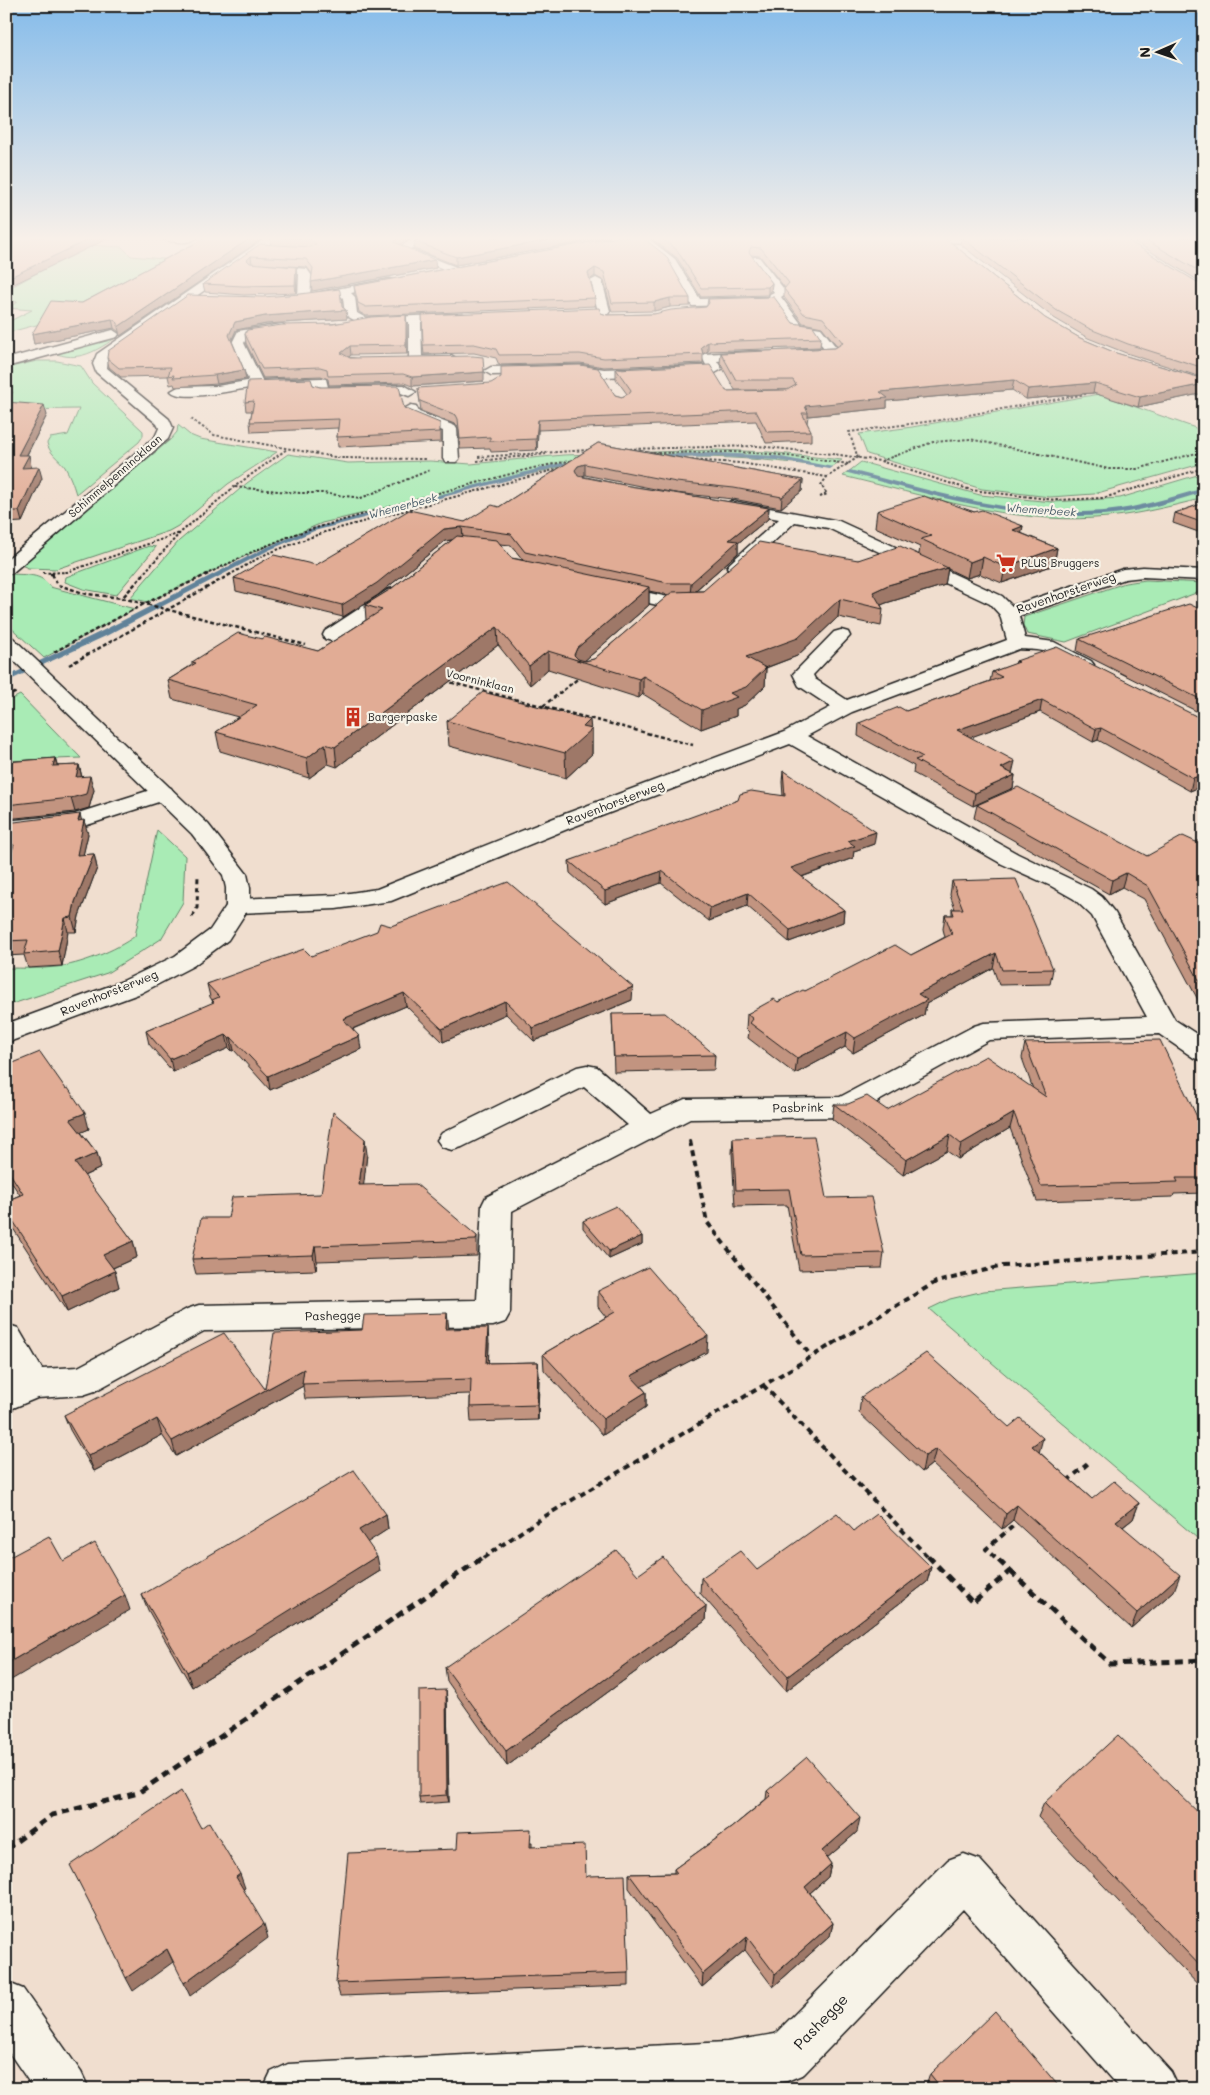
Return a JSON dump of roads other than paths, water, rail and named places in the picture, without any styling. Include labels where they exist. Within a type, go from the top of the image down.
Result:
[{"type":"street","points":[[6,363],[110,335]]},
{"type":"street","points":[[40,354],[58,358],[102,357],[134,335]]},
{"type":"street","points":[[244,335],[241,336],[238,343],[256,380],[251,384]]},
{"type":"street","points":[[413,335],[411,360],[464,359]]},
{"type":"street","points":[[820,335],[844,364]]},
{"type":"street","points":[[786,354],[834,352]]},
{"type":"street","points":[[722,383],[708,357],[766,355]]},
{"type":"street","name":"Schimmelpennincklaan","points":[[6,568],[160,439],[166,428],[164,422],[101,369],[102,357]]},
{"type":"street","points":[[493,385],[488,366],[580,369],[604,374],[715,369]]},
{"type":"street","points":[[604,374],[613,387]]},
{"type":"street","points":[[178,391],[217,390],[251,384],[321,382],[321,391],[404,389],[409,392],[426,391]]},
{"type":"street","points":[[409,392],[412,414],[450,429],[451,459]]},
{"type":"street","points":[[714,504],[833,524],[996,600],[1009,613]]},
{"type":"street","points":[[724,577],[792,516]]},
{"type":"street","points":[[754,551],[772,554]]},
{"type":"street","points":[[871,563],[898,554]]},
{"type":"street","name":"Ravenhorsterweg","points":[[6,1034],[132,987],[184,961],[219,935],[238,906],[336,902],[382,896],[562,823],[791,736],[845,708],[1018,643],[1009,613],[1123,574],[1143,572],[1204,575]]},
{"type":"street","points":[[332,635],[385,601],[408,582]]},
{"type":"street","points":[[593,585],[667,602],[686,602]]},
{"type":"street","points":[[652,614],[667,602]]},
{"type":"street","points":[[841,636],[804,674],[806,682],[845,708]]},
{"type":"street","points":[[6,642],[200,830],[235,874],[238,888],[238,906]]},
{"type":"street","points":[[1018,643],[1047,646],[1099,672]]},
{"type":"street","points":[[791,736],[1012,860],[1067,883],[1093,900],[1104,914],[1165,1025],[1204,1052]]},
{"type":"street","points":[[6,828],[78,821],[163,793]]},
{"type":"street","name":"Pasbrink","points":[[660,1121],[685,1110],[845,1107],[984,1032],[1165,1025]]},
{"type":"street","points":[[452,1140],[587,1074],[660,1121]]},
{"type":"street","name":"Pashegge","points":[[6,1337],[19,1390],[83,1381],[199,1318],[493,1312],[497,1205],[660,1121]]},
{"type":"street","name":"Pashegge","points":[[288,2089],[728,2066],[787,2057],[964,1876],[1154,2089]]},
{"type":"street","points":[[6,2006],[64,2089]]},
{"type":"waterway","name":"Whemerbeek","points":[[653,456],[719,455],[776,458],[830,467]]},
{"type":"waterway","name":"Whemerbeek","points":[[6,680],[105,633],[267,549],[312,530],[558,465],[580,462]]},
{"type":"waterway","name":"Whemerbeek","points":[[850,472],[976,503],[1040,513],[1116,512],[1204,490]]},
{"type":"place","name":"PLUS Bruggers","points":[[1006,563]]},
{"type":"place","name":"Bargerpaske","points":[[353,717]]}]
